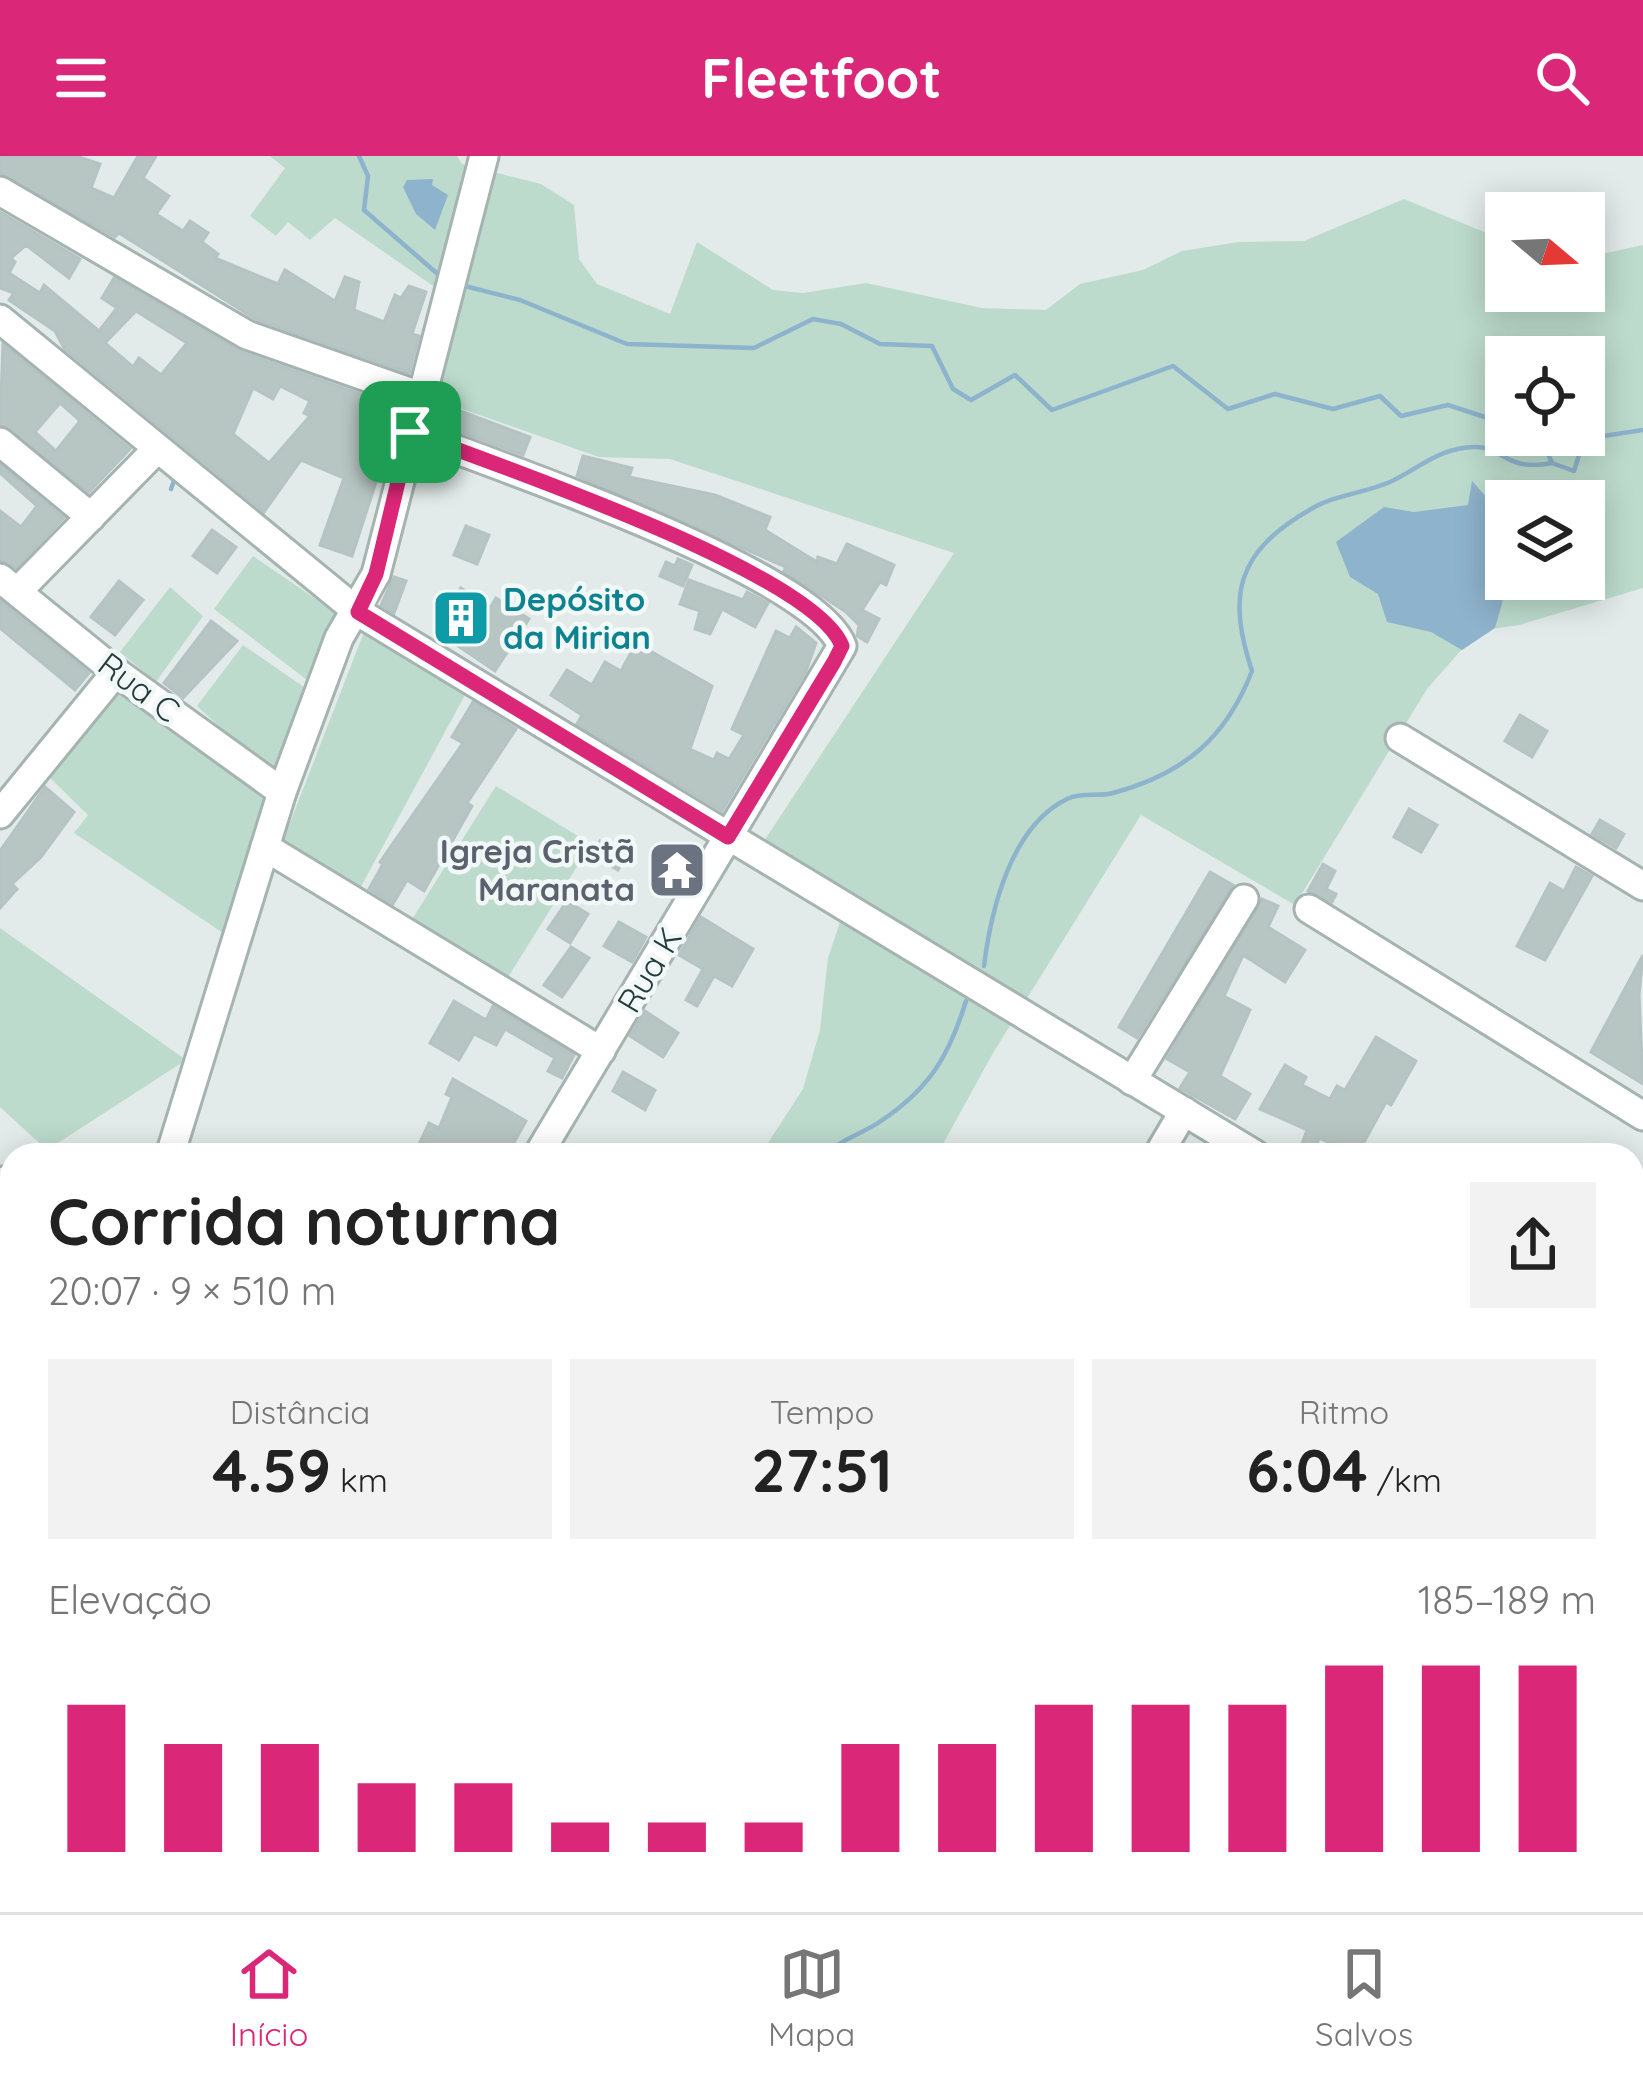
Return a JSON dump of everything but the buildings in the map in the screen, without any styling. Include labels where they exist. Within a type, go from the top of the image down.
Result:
[{"type":"street","points":[[174,1143],[281,792],[339,638],[376,574],[418,395],[484,156]]},
{"type":"street","points":[[0,191],[247,334],[418,395]]},
{"type":"street","points":[[0,319],[155,451],[358,612],[1236,1143]]},
{"type":"street","name":"Rua K","points":[[410,432],[712,553],[826,621],[842,646],[545,1143]]},
{"type":"street","points":[[0,442],[91,518]]},
{"type":"street","points":[[9,584],[91,518],[155,451]]},
{"type":"street","name":"Rua C","points":[[9,584],[116,672],[281,792]]},
{"type":"street","points":[[0,814],[116,672]]},
{"type":"street","points":[[1400,738],[1643,886]]},
{"type":"street","points":[[265,847],[601,1051]]},
{"type":"street","points":[[1132,1081],[1244,898]]},
{"type":"street","points":[[1309,909],[1643,1116]]},
{"type":"street","points":[[1165,1143],[1184,1112]]},
{"type":"green space","points":[[270,156],[457,156],[462,164],[541,184],[574,205],[579,259],[597,284],[670,314],[697,242],[773,290],[803,293],[866,283],[982,308],[1046,310],[1080,284],[1143,270],[1182,251],[1239,242],[1304,241],[1404,199],[1485,232],[1485,312],[1605,312],[1605,253],[1643,245],[1643,588],[1605,599],[1605,480],[1485,480],[1485,600],[1603,600],[1519,625],[1478,631],[1427,689],[1295,905],[1141,815],[993,1053],[944,1143],[768,1143],[803,1089],[820,1030],[828,958],[849,895],[764,841],[954,553],[670,459],[599,457],[425,396],[449,297],[335,218],[310,240],[288,222],[276,236],[250,216],[285,168]]},
{"type":"green space","points":[[253,556],[341,616],[311,683],[214,609]]},
{"type":"green space","points":[[170,587],[203,616],[156,682],[120,652]]},
{"type":"green space","points":[[364,632],[465,695],[358,892],[281,846]]},
{"type":"green space","points":[[243,645],[311,692],[280,782],[197,706]]},
{"type":"green space","points":[[117,679],[273,793],[229,937],[74,833],[88,815],[46,774]]},
{"type":"green space","points":[[496,786],[591,844],[502,987],[404,932]]},
{"type":"green space","points":[[0,928],[186,1060],[58,1143],[39,1143],[0,1107]]},
{"type":"water","points":[[433,179],[432,185],[448,195],[435,230],[416,214],[403,187],[407,180]]},
{"type":"water","points":[[1472,481],[1485,496],[1485,600],[1503,600],[1495,628],[1462,650],[1431,632],[1387,622],[1378,594],[1350,577],[1336,542],[1384,507],[1414,512],[1468,505]]},
{"type":"waterway","points":[[359,156],[368,176],[364,210],[440,276]]},
{"type":"waterway","points":[[461,285],[520,300],[627,344],[754,348],[813,319],[841,324],[880,344],[932,346],[953,389],[971,400],[1015,375],[1052,410],[1173,366],[1228,409],[1275,394],[1333,409],[1380,396],[1401,416],[1448,405],[1485,417]]},
{"type":"waterway","points":[[1605,436],[1643,430]]},
{"type":"waterway","points":[[984,966],[1007,872],[1031,829],[1072,797],[1113,793],[1181,764],[1229,716],[1252,671],[1240,620],[1244,578],[1253,559],[1286,525],[1320,504],[1390,482],[1450,451],[1484,448],[1514,462],[1552,463]]},
{"type":"waterway","points":[[1549,456],[1552,463],[1574,471],[1579,456]]},
{"type":"waterway","points":[[169,474],[174,481],[171,489]]},
{"type":"waterway","points":[[841,1143],[898,1109],[925,1083],[945,1054],[966,1001]]},
{"type":"place","name":"Depósito da Mirian","points":[[461,618]]},
{"type":"place","name":"Igreja Cristã Maranata","points":[[677,870]]},
{"type":"route","points":[[410,432],[712,553],[794,598],[837,634],[842,646],[834,662],[728,837],[358,612],[376,574],[410,432]]}]
